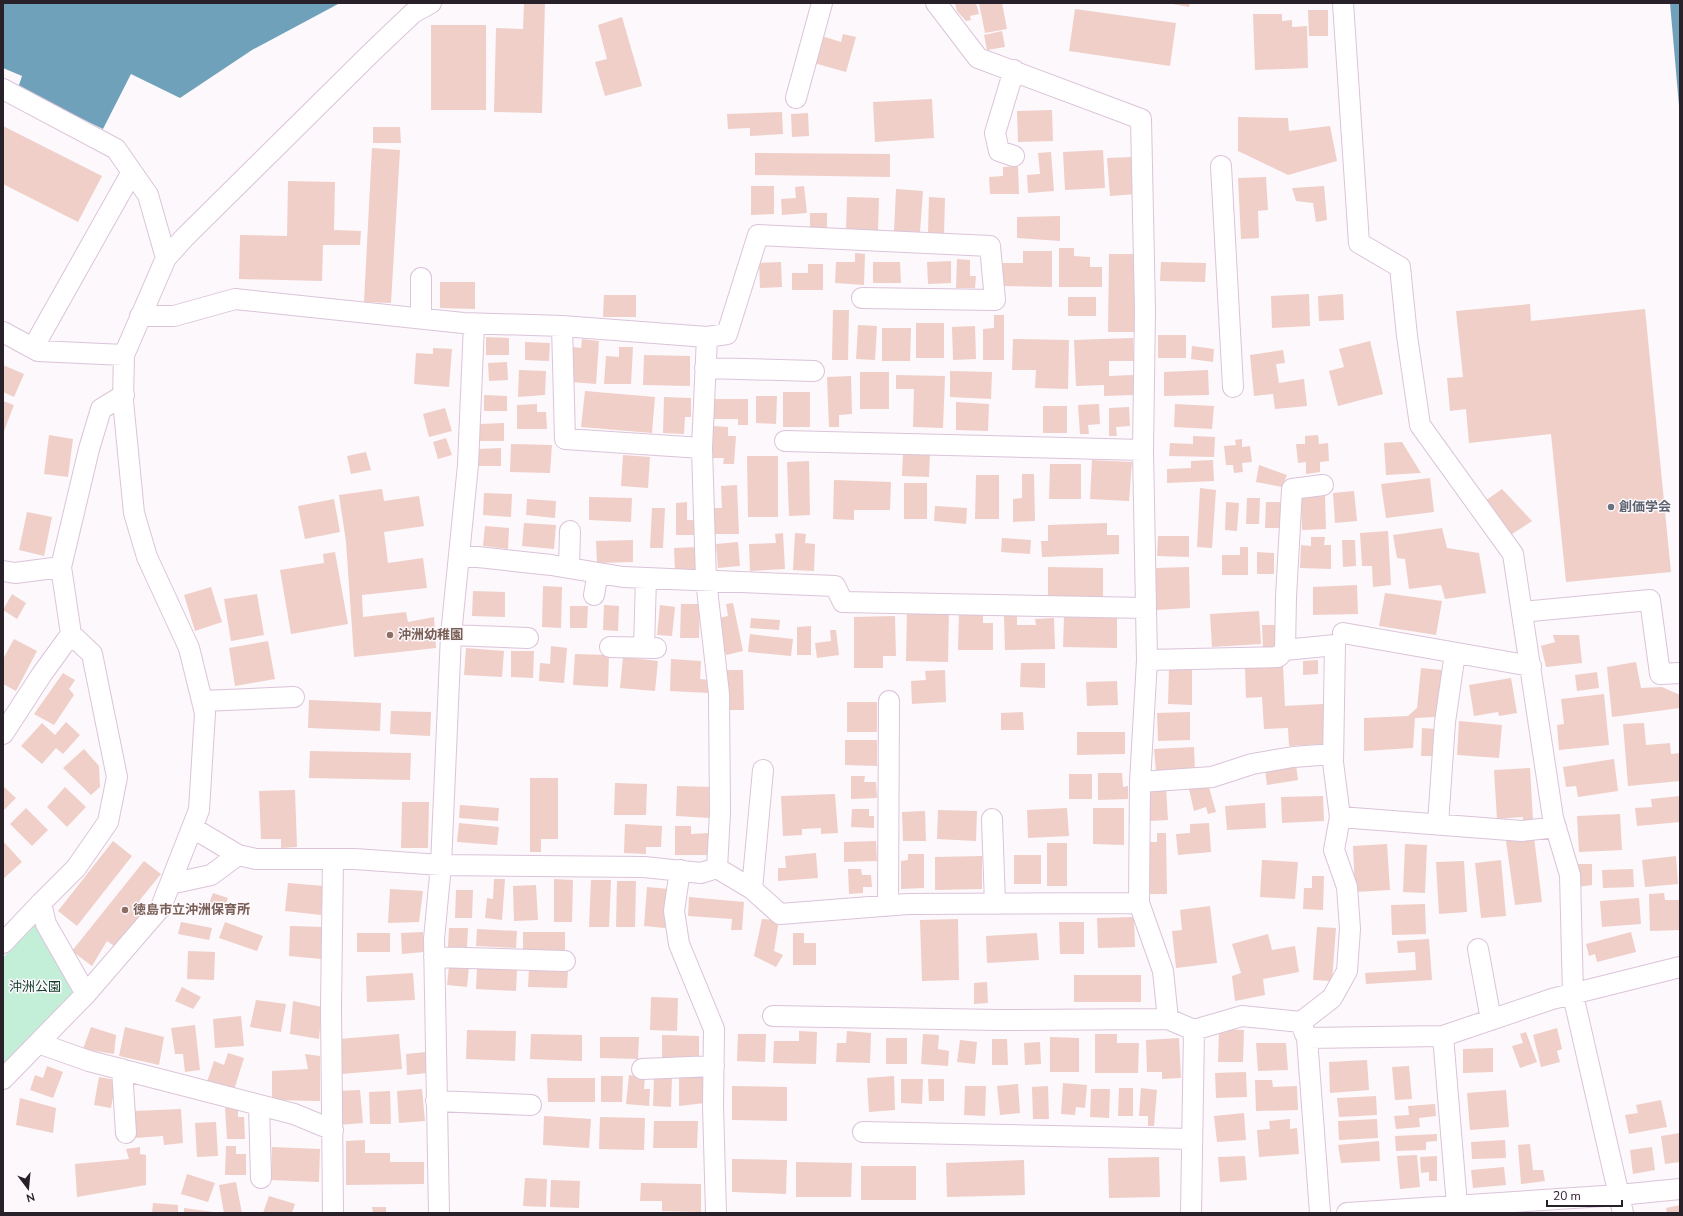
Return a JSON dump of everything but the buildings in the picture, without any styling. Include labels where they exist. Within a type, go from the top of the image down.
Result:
[{"type":"street","points":[[3,1079],[86,994],[161,907],[199,810],[205,713],[189,648],[147,557],[134,513],[124,395],[124,355],[166,258],[184,238],[372,52],[413,13],[431,3]]},
{"type":"street","points":[[796,98],[822,3]]},
{"type":"street","points":[[936,3],[978,58],[1014,70],[1141,119],[1145,310],[1143,450],[1147,660],[1140,782],[1139,903],[1163,971],[1168,1019]]},
{"type":"street","points":[[1344,3],[1359,244],[1400,267],[1407,336],[1420,425],[1513,554],[1556,827],[1570,875],[1573,995],[1621,1204]]},
{"type":"street","points":[[1014,70],[995,133],[999,151],[1014,156]]},
{"type":"street","points":[[3,89],[116,149],[148,195],[166,258]]},
{"type":"street","points":[[1221,166],[1233,387]]},
{"type":"street","points":[[33,348],[132,172]]},
{"type":"street","points":[[140,316],[174,316],[235,299],[474,324],[562,326],[707,337],[727,334],[758,235],[990,246],[995,300],[862,298]]},
{"type":"street","points":[[421,278],[421,318]]},
{"type":"street","points":[[439,1213],[434,957],[441,865],[451,635],[468,465],[474,324]]},
{"type":"street","points":[[562,326],[565,439],[702,448]]},
{"type":"street","points":[[3,332],[38,351],[124,355]]},
{"type":"street","points":[[707,337],[702,448],[706,580],[719,694],[720,813],[718,868]]},
{"type":"street","points":[[705,368],[814,371]]},
{"type":"street","points":[[3,943],[76,868],[108,822],[117,776],[92,654],[71,634],[61,567],[89,449],[101,409],[124,395]]},
{"type":"street","points":[[784,441],[1143,450]]},
{"type":"street","points":[[1286,650],[1286,597],[1292,489],[1323,485]]},
{"type":"street","points":[[569,568],[570,532]]},
{"type":"street","points":[[459,555],[569,568],[623,578],[835,586],[843,602],[1146,608]]},
{"type":"street","points":[[3,571],[15,573],[61,567]]},
{"type":"street","points":[[594,595],[598,573]]},
{"type":"street","points":[[610,647],[650,647],[646,578]]},
{"type":"street","points":[[1522,612],[1650,600],[1660,674],[1680,673]]},
{"type":"street","points":[[1343,633],[1531,666]]},
{"type":"street","points":[[3,734],[42,674],[71,634]]},
{"type":"street","points":[[451,635],[528,638]]},
{"type":"street","points":[[1147,660],[1278,657],[1286,650],[1335,645],[1333,754],[1340,817],[1334,850],[1347,887],[1350,929],[1347,971],[1332,998],[1304,1030],[1320,1213]]},
{"type":"street","points":[[1438,824],[1446,722],[1455,653]]},
{"type":"street","points":[[202,701],[294,697]]},
{"type":"street","points":[[888,906],[889,701]]},
{"type":"street","points":[[1140,782],[1212,777],[1252,764],[1293,757],[1333,754]]},
{"type":"street","points":[[752,889],[763,770]]},
{"type":"street","points":[[1340,817],[1522,831],[1556,827]]},
{"type":"street","points":[[992,819],[995,904]]},
{"type":"street","points":[[193,828],[238,855],[256,858],[334,859],[441,865],[644,867],[701,872],[718,868],[752,889],[780,914],[888,906],[1139,903]]},
{"type":"street","points":[[170,884],[211,875],[238,855]]},
{"type":"street","points":[[333,1213],[331,1007],[334,859]]},
{"type":"street","points":[[680,870],[674,911],[679,944],[714,1029],[716,1213]]},
{"type":"street","points":[[41,903],[46,924],[86,994]]},
{"type":"street","points":[[1478,949],[1491,1020]]},
{"type":"street","points":[[434,957],[565,961]]},
{"type":"street","points":[[773,1016],[999,1020],[1168,1019],[1194,1030],[1242,1016],[1304,1030],[1443,1036],[1552,1000],[1680,966]]},
{"type":"street","points":[[1191,1213],[1194,1030]]},
{"type":"street","points":[[1443,1036],[1457,1205]]},
{"type":"street","points":[[38,1043],[89,1061],[294,1114],[333,1130]]},
{"type":"street","points":[[642,1069],[714,1066]]},
{"type":"street","points":[[122,1069],[126,1133]]},
{"type":"street","points":[[436,1101],[531,1105]]},
{"type":"street","points":[[260,1105],[261,1178]]},
{"type":"street","points":[[863,1132],[1192,1139]]},
{"type":"street","points":[[1347,1213],[1457,1205],[1497,1208],[1621,1204],[1680,1189]]},
{"type":"green space","name":"沖洲公園","points":[[34,923],[74,992],[3,1068],[3,958]]},
{"type":"water","points":[[3,3],[340,3],[252,50],[180,98],[131,74],[103,129],[18,88],[22,76],[3,68]]},
{"type":"water","points":[[1670,3],[1680,3],[1680,117]]},
{"type":"place","name":"創価学会","points":[[1611,507]]},
{"type":"place","name":"沖洲幼稚園","points":[[390,635]]},
{"type":"place","name":"徳島市立沖洲保育所","points":[[125,910]]}]
